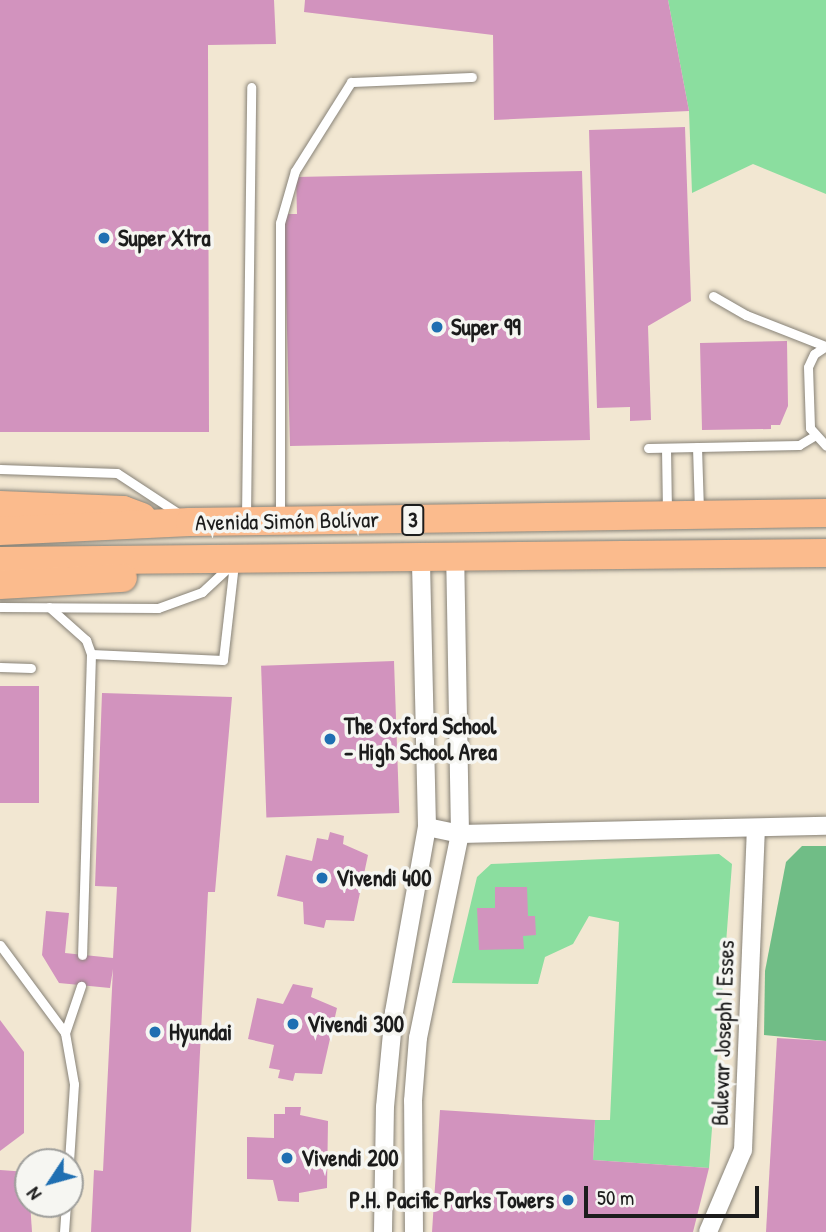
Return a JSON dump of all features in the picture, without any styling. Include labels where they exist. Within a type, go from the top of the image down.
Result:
[{"type":"main road","points":[[0,505],[122,510],[158,523]]},
{"type":"main road","name":"Avenida Simón Bolívar","points":[[0,531],[190,522],[826,513]]},
{"type":"main road","name":"Avenida Simón Bolívar","points":[[0,561],[454,559],[826,553]]},
{"type":"main road","points":[[0,585],[128,578],[177,561]]},
{"type":"street","points":[[383,1232],[385,1107],[394,1012],[427,827],[421,559]]},
{"type":"street","points":[[414,1232],[412,1101],[418,1038],[460,834],[454,559]]},
{"type":"street","points":[[427,827],[460,834],[826,826]]},
{"type":"street","name":"Bulevar Joseph I Esses","points":[[708,1232],[743,1150],[756,829]]},
{"type":"lane","points":[[280,522],[280,223],[295,171],[351,82],[472,77]]},
{"type":"lane","points":[[246,522],[251,88]]},
{"type":"lane","points":[[713,296],[746,315],[826,346],[808,367],[814,436],[826,446]]},
{"type":"lane","points":[[648,449],[799,445],[814,436]]},
{"type":"lane","points":[[697,447],[699,515]]},
{"type":"lane","points":[[666,448],[667,516]]},
{"type":"lane","points":[[0,469],[117,473],[190,522]]},
{"type":"lane","points":[[0,607],[158,608],[202,592],[234,561]]},
{"type":"lane","points":[[91,654],[223,660],[234,561]]},
{"type":"lane","points":[[49,607],[86,640],[91,654],[82,955]]},
{"type":"lane","points":[[0,667],[31,668]]},
{"type":"lane","points":[[0,945],[65,1033],[74,1084],[70,1148]]},
{"type":"lane","points":[[65,1033],[81,986]]},
{"type":"green space","points":[[668,0],[826,0],[826,194],[753,164],[692,193],[689,111]]},
{"type":"green space","points":[[802,846],[826,846],[826,1041],[764,1035],[765,971],[786,862]]},
{"type":"green space","points":[[719,854],[732,864],[709,1168],[593,1160],[595,1120],[610,1120],[619,922],[589,916],[573,944],[545,957],[538,984],[452,983],[477,877],[491,864]]},
{"type":"building","name":"Super Xtra","points":[[0,0],[274,0],[276,44],[208,45],[209,432],[0,432]]},
{"type":"building","points":[[305,0],[668,0],[689,111],[494,120],[493,35],[304,12]]},
{"type":"building","points":[[685,127],[691,301],[648,326],[651,420],[630,421],[630,407],[597,408],[589,130]]},
{"type":"building","name":"Super 99","points":[[582,171],[590,440],[290,446],[284,214],[297,214],[296,177]]},
{"type":"building","points":[[787,341],[788,406],[780,425],[771,425],[771,429],[702,430],[700,343]]},
{"type":"building","name":"The Oxford School - High School Area","points":[[394,661],[399,813],[266,818],[261,666]]},
{"type":"building","points":[[0,686],[39,686],[39,803],[0,803]]},
{"type":"building","name":"Hyundai","points":[[102,693],[232,697],[215,892],[208,892],[191,1232],[91,1232],[94,1170],[103,1171],[113,969],[110,988],[59,983],[42,955],[46,911],[69,913],[65,953],[113,958],[117,887],[95,886]]},
{"type":"building","name":"Vivendi 400","points":[[330,832],[344,836],[343,844],[368,855],[354,921],[326,920],[324,928],[304,924],[303,902],[277,896],[286,855],[312,861],[317,838],[328,840]]},
{"type":"building","points":[[495,887],[527,887],[528,916],[535,916],[536,935],[523,936],[524,949],[479,950],[477,908],[495,908]]},
{"type":"building","name":"Vivendi 300","points":[[293,984],[313,988],[311,997],[337,1008],[322,1074],[295,1073],[293,1081],[278,1078],[280,1070],[269,1068],[274,1045],[248,1039],[257,998],[283,1004]]},
{"type":"building","points":[[0,1020],[24,1052],[24,1133],[0,1151]]},
{"type":"building","points":[[777,1038],[826,1041],[826,1232],[766,1232]]},
{"type":"building","name":"Vivendi 200","points":[[285,1107],[301,1107],[300,1115],[328,1121],[327,1188],[299,1193],[299,1202],[278,1201],[273,1180],[247,1179],[247,1137],[274,1138],[274,1114],[285,1114]]},
{"type":"building","name":"P.H. Pacific Parks Towers","points":[[440,1110],[595,1120],[593,1160],[709,1168],[693,1232],[432,1232]]},
{"type":"building","points":[[0,1170],[14,1171],[14,1218],[31,1218],[32,1232],[0,1232]]},
{"type":"place","name":"Super Xtra","points":[[104,238]]},
{"type":"place","name":"Super 99","points":[[437,327]]},
{"type":"place","name":"The Oxford School - High School Area","points":[[330,739]]},
{"type":"place","name":"Vivendi 400","points":[[322,878]]},
{"type":"place","name":"Vivendi 300","points":[[293,1024]]},
{"type":"place","name":"Hyundai","points":[[155,1032]]},
{"type":"place","name":"Vivendi 200","points":[[287,1158]]},
{"type":"place","name":"P.H. Pacific Parks Towers","points":[[568,1200]]}]
